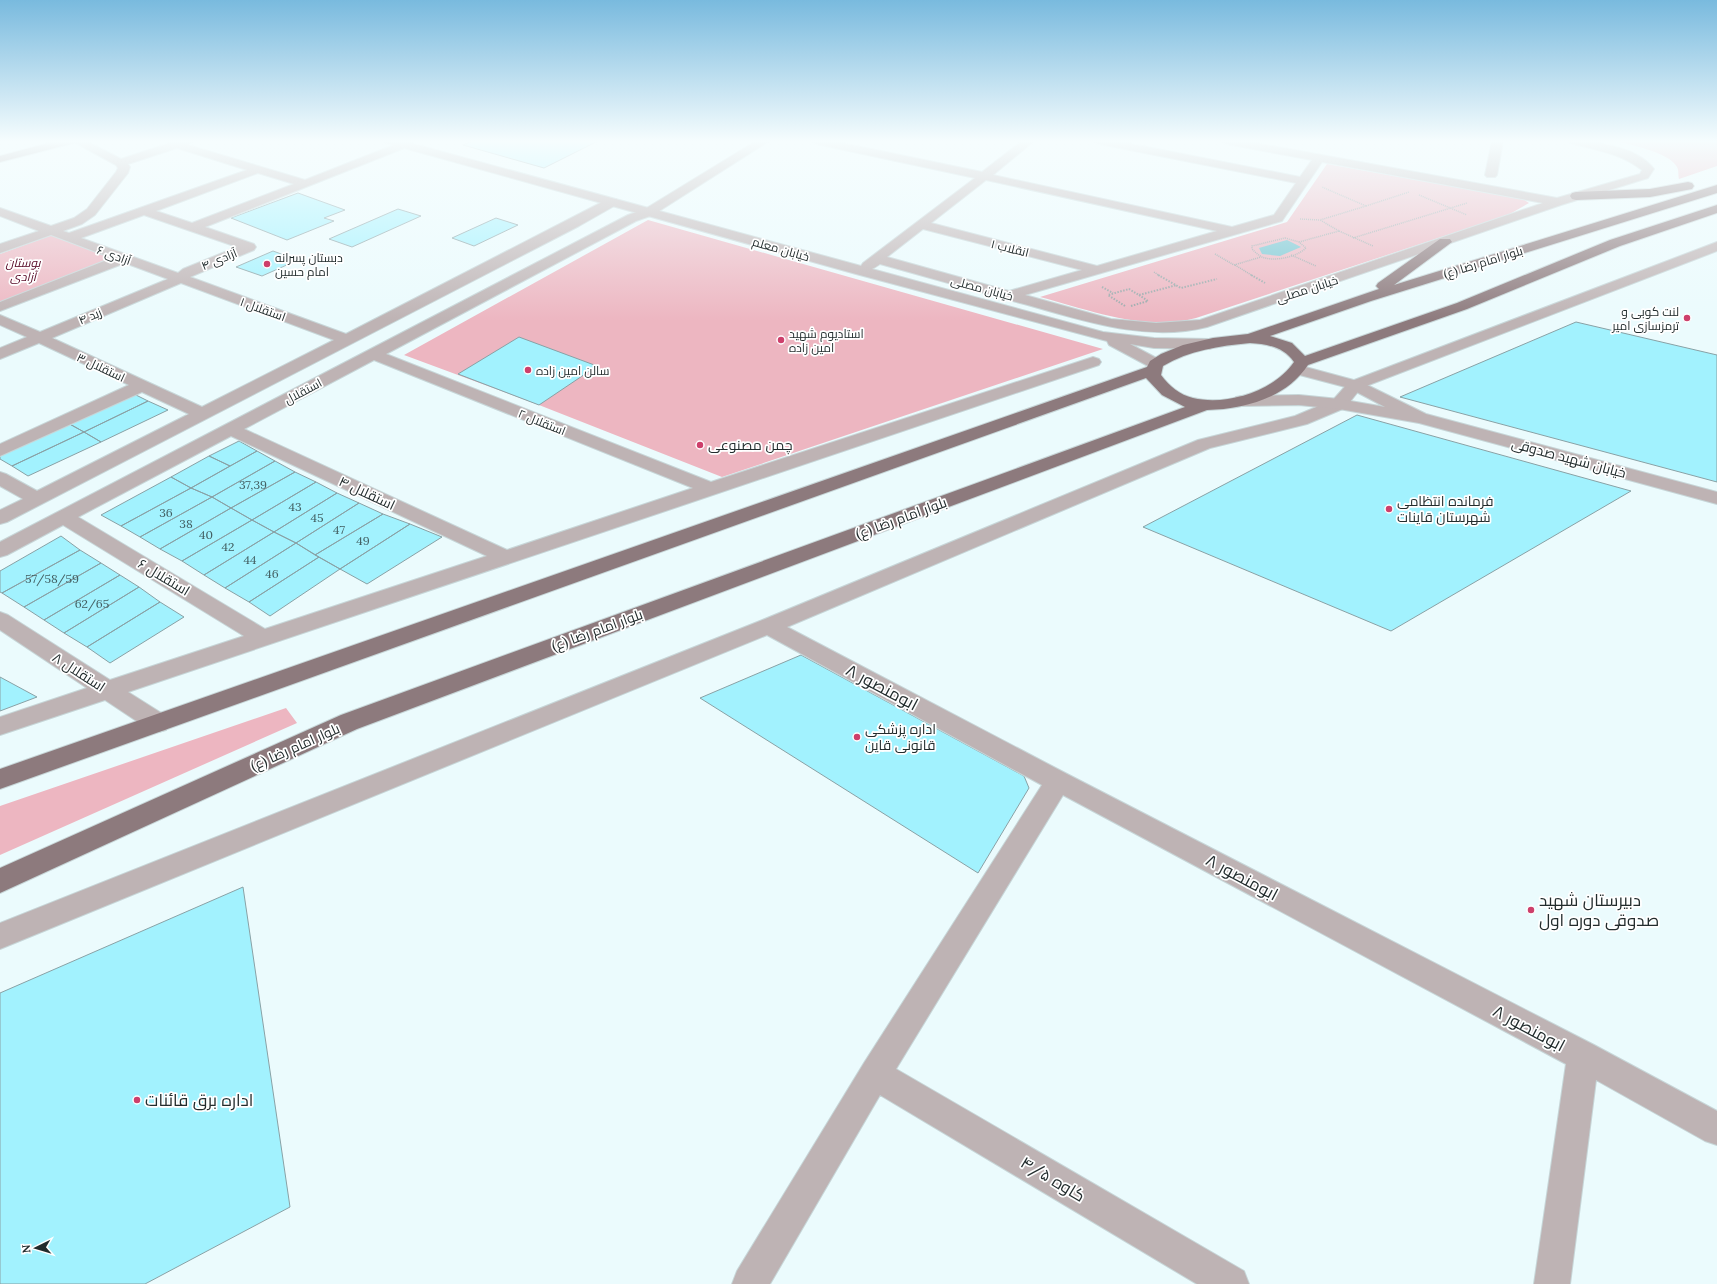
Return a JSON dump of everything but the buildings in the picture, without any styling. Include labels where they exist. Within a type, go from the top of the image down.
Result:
[{"type":"main road","name":"بلوار امام رضا (ع)","points":[[1250,338],[1366,298],[1679,201]]},
{"type":"main road","points":[[1155,367],[1154,376],[1165,390],[1189,403],[1216,406],[1242,400],[1272,391],[1292,377],[1300,366],[1462,306],[1615,243],[1717,209]]},
{"type":"main road","points":[[1366,298],[1445,242]]},
{"type":"main road","points":[[0,779],[1155,367],[1175,353],[1209,344],[1250,338],[1269,340],[1286,346],[1297,353],[1300,366]]},
{"type":"main road","name":"بلوار امام رضا (ع)","points":[[0,881],[349,722],[1205,405]]},
{"type":"street","points":[[0,249],[78,221],[91,212],[100,201]]},
{"type":"street","points":[[68,238],[172,201]]},
{"type":"street","points":[[194,228],[263,201]]},
{"type":"street","name":"خیابان معلم","points":[[608,201],[1102,336]]},
{"type":"street","name":"استقلال","points":[[0,550],[632,218],[649,212],[667,201]]},
{"type":"street","points":[[861,271],[952,201]]},
{"type":"street","points":[[1096,201],[1232,231]]},
{"type":"street","points":[[1010,295],[1278,218],[1289,201]]},
{"type":"street","points":[[1552,201],[1557,202]]},
{"type":"street","name":"خیابان مصلی","points":[[878,259],[1110,323],[1146,328],[1178,328],[1202,324],[1493,226],[1560,201]]},
{"type":"street","name":"استقلال","points":[[0,518],[574,223],[612,202]]},
{"type":"street","name":"آزادی ۴","points":[[145,211],[249,247],[188,272],[179,279]]},
{"type":"street","name":"آزادی ۶","points":[[0,212],[179,279]]},
{"type":"street","points":[[574,223],[606,232]]},
{"type":"street","name":"انقلاب ۱","points":[[922,225],[1098,270]]},
{"type":"street","points":[[0,936],[768,626],[1204,444],[1301,420],[1339,404],[1355,385],[1717,246]]},
{"type":"street","points":[[0,307],[124,258]]},
{"type":"street","name":"استقلال ۱","points":[[179,279],[347,340]]},
{"type":"street","name":"زید ۴","points":[[0,354],[179,279]]},
{"type":"street","name":"استقلال ۳","points":[[0,319],[203,414]]},
{"type":"street","points":[[1102,336],[1154,343],[1209,344]]},
{"type":"street","points":[[1102,336],[1155,367]]},
{"type":"street","name":"استقلال ۲","points":[[373,354],[712,489]]},
{"type":"street","points":[[0,726],[1093,362]]},
{"type":"street","points":[[1300,366],[1355,385],[1420,418]]},
{"type":"street","points":[[0,451],[141,386]]},
{"type":"street","points":[[1242,400],[1299,400],[1339,404],[1420,418]]},
{"type":"street","name":"خیابان شهید صدوقی","points":[[1420,418],[1717,498]]},
{"type":"street","name":"استقلال ۴","points":[[230,429],[505,557]]},
{"type":"street","points":[[0,478],[36,499]]},
{"type":"street","name":"استقلال ۶","points":[[64,517],[263,638]]},
{"type":"street","name":"استقلال ۸","points":[[0,620],[158,723]]},
{"type":"street","name":"ابومنصور ۸","points":[[768,626],[1058,781],[1583,1056],[1717,1129]]},
{"type":"street","points":[[750,1284],[875,1074],[1058,781]]},
{"type":"street","points":[[1552,1284],[1583,1056]]},
{"type":"street","name":"کاوه ۴/۵","points":[[875,1074],[1231,1284]]},
{"type":"path","points":[[1354,201],[1366,206]]},
{"type":"path","points":[[1382,201],[1320,220],[1353,238],[1401,257]]},
{"type":"path","points":[[1433,201],[1493,226]]},
{"type":"path","points":[[1353,238],[1476,201]]},
{"type":"path","points":[[1299,242],[1339,230]]},
{"type":"path","points":[[1286,238],[1299,242],[1306,248],[1303,251],[1278,259],[1261,257],[1255,254],[1252,249],[1252,246],[1278,239],[1286,238]]},
{"type":"path","points":[[1212,252],[1285,296]]},
{"type":"path","points":[[1234,265],[1261,257]]},
{"type":"path","points":[[1132,260],[1181,288],[1217,279]]},
{"type":"path","points":[[1139,295],[1148,301],[1127,307],[1108,295],[1130,289],[1139,295],[1177,285]]},
{"type":"green space","points":[[1302,201],[1526,201],[1529,203],[1508,215],[1196,318],[1181,321],[1166,323],[1118,318],[1040,297],[1287,222]]},
{"type":"green space","points":[[648,220],[1103,349],[722,477],[539,405],[404,355]]},
{"type":"green space","name":"بوستان آزادی","points":[[52,235],[116,257],[0,302],[0,254]]},
{"type":"green space","points":[[286,708],[297,723],[0,855],[0,806]]},
{"type":"water","points":[[1287,240],[1301,247],[1280,256],[1262,254],[1259,248]]},
{"type":"place","name":"دبستان پسرانه امام حسین","points":[[267,264]]},
{"type":"place","name":"لنت کوبی و ترمزسازی امیر","points":[[1687,318]]},
{"type":"place","name":"استادیوم شهید امین زاده","points":[[781,340]]},
{"type":"place","name":"سالن امین زاده","points":[[528,370]]},
{"type":"place","name":"چمن مصنوعی","points":[[700,445]]},
{"type":"place","name":"فرمانده انتظامی شهرستان قاینات","points":[[1389,509]]},
{"type":"place","name":"اداره پزشکی قانونی قاین","points":[[857,737]]},
{"type":"place","name":"دبیرستان شهید صدوقی دوره اول","points":[[1531,910]]},
{"type":"place","name":"اداره برق قائنات","points":[[137,1100]]}]
